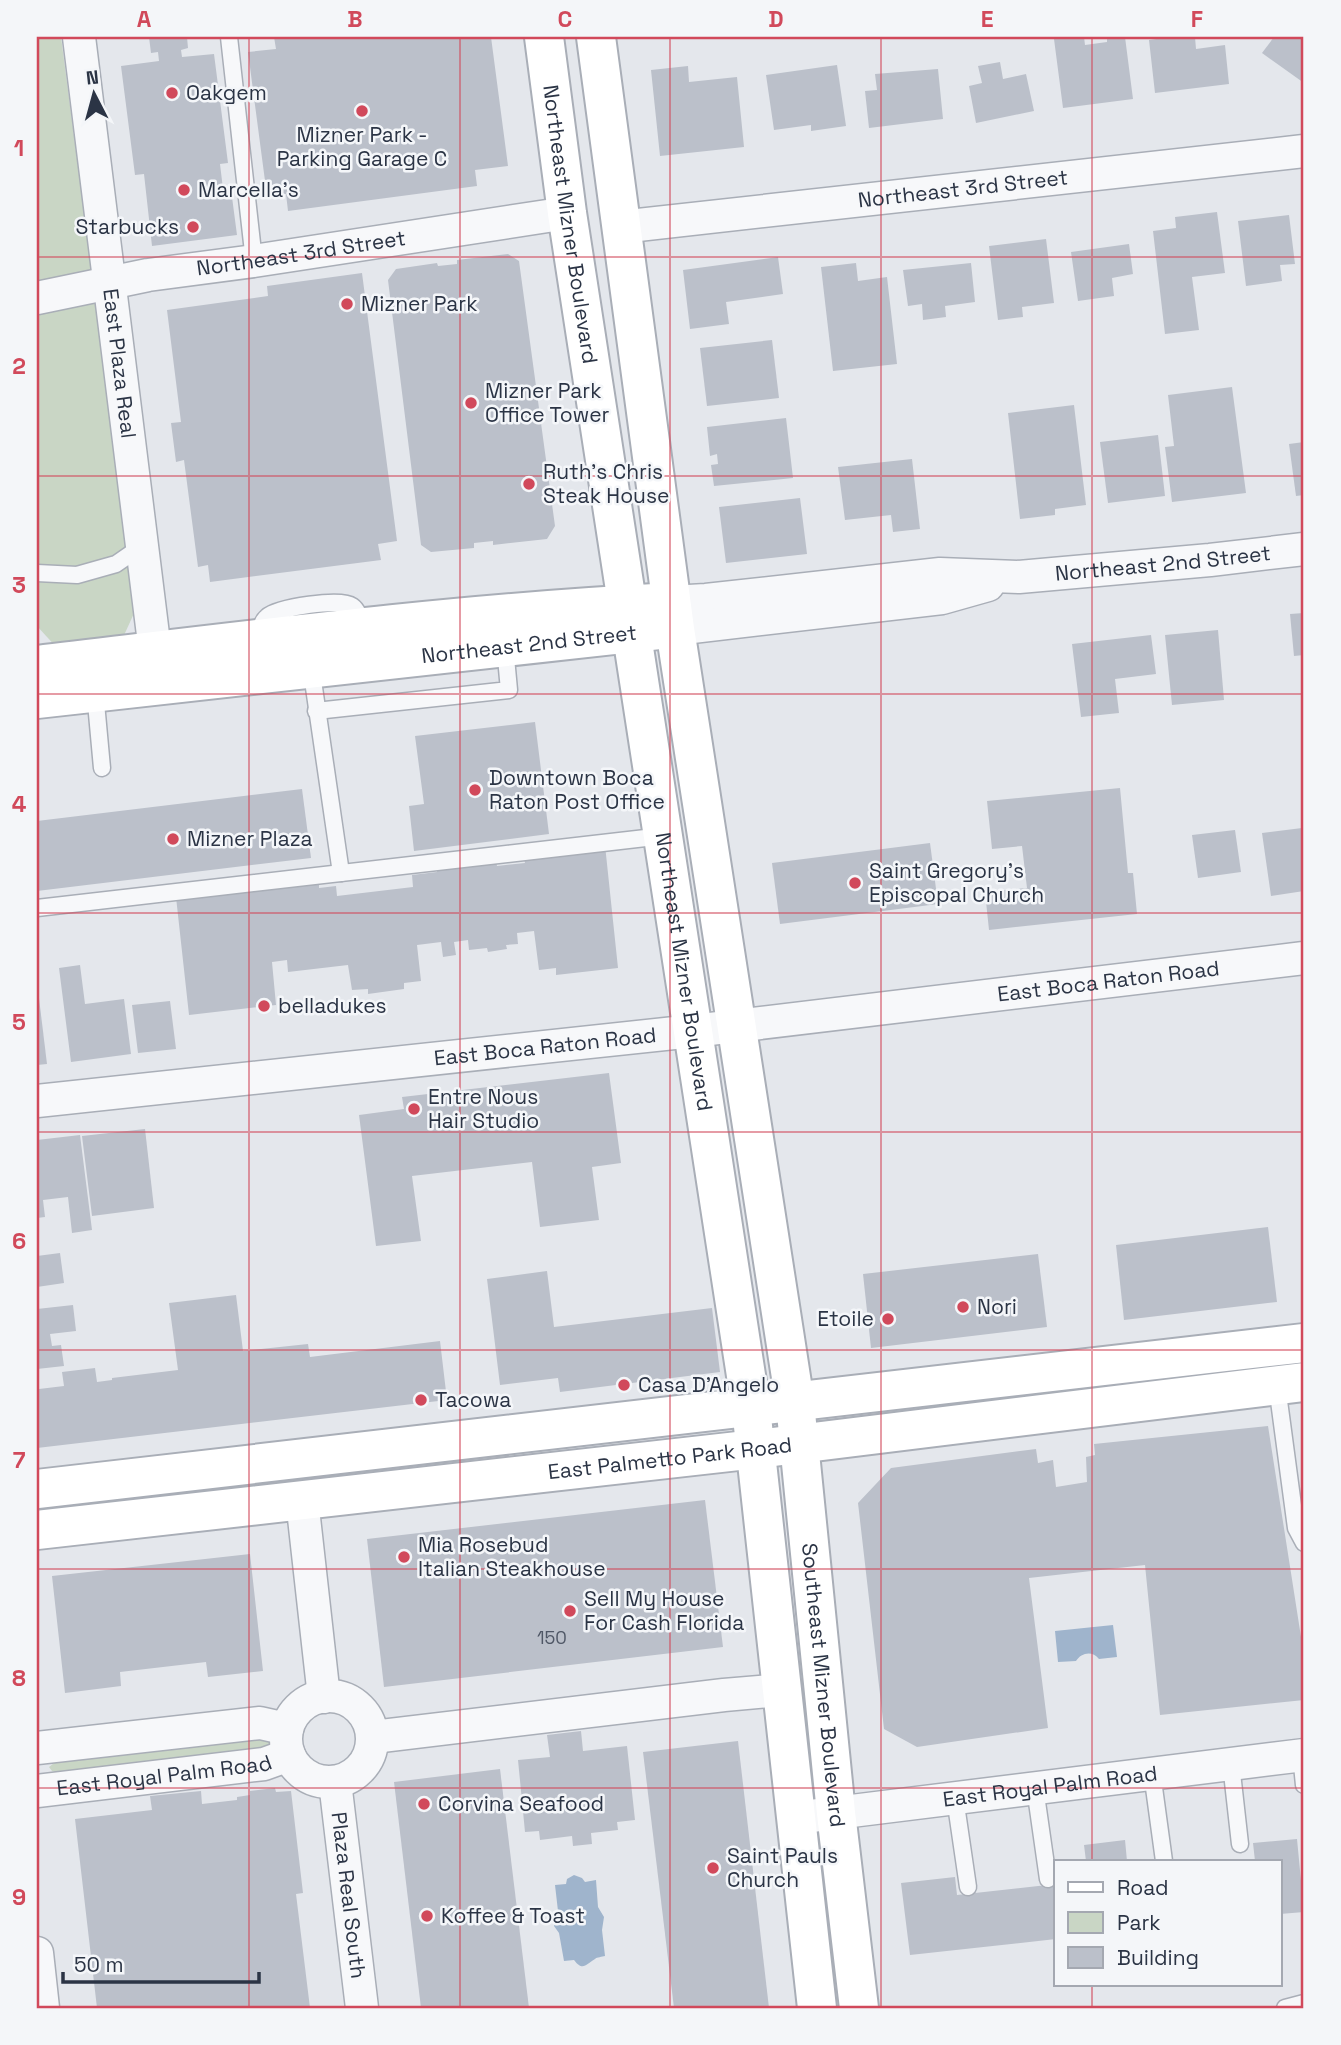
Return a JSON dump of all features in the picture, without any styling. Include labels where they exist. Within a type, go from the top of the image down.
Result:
[{"type":"main road","name":"Northeast Mizner Boulevard","points":[[544,37],[567,213],[751,1408]]},
{"type":"main road","name":"Northeast Mizner Boulevard","points":[[596,37],[673,615],[794,1403]]},
{"type":"main road","name":"Northeast 2nd Street","points":[[93,676],[141,688],[262,656],[673,615]]},
{"type":"main road","name":"Northeast 2nd Street","points":[[364,645],[505,647],[630,618]]},
{"type":"main road","name":"Northeast 2nd Street","points":[[39,687],[93,676],[156,651],[262,656]]},
{"type":"main road","name":"East Palmetto Park Road","points":[[37,1489],[1304,1343]]},
{"type":"main road","name":"East Palmetto Park Road","points":[[37,1530],[756,1449],[1291,1384]]},
{"type":"main road","name":"Southeast Mizner Boulevard","points":[[794,1403],[859,2008]]},
{"type":"main road","name":"Southeast Mizner Boulevard","points":[[751,1408],[817,2008]]},
{"type":"street","name":"East Plaza Real","points":[[79,37],[156,651],[141,688]]},
{"type":"street","name":"Northeast 3rd Street","points":[[620,227],[1304,151]]},
{"type":"street","name":"Northeast 3rd Street","points":[[37,298],[148,275],[567,213]]},
{"type":"street","name":"Northeast 2nd Street","points":[[673,615],[706,600],[873,594],[942,598],[1019,577],[1304,549]]},
{"type":"street","name":"East Boca Raton Road","points":[[37,1101],[693,1031],[1304,958]]},
{"type":"street","points":[[302,1500],[324,1697]]},
{"type":"street","points":[[373,1737],[781,1690]]},
{"type":"street","points":[[324,1697],[338,1697],[362,1711],[370,1724],[373,1737],[366,1762],[358,1772],[335,1782],[321,1782],[296,1768],[288,1742],[292,1717],[300,1707],[311,1700],[324,1697]]},
{"type":"street","name":"East Royal Palm Road","points":[[37,1748],[260,1723],[288,1742],[264,1764],[37,1791]]},
{"type":"street","name":"East Royal Palm Road","points":[[795,1818],[1231,1764],[1303,1765]]},
{"type":"street","name":"Plaza Real South","points":[[335,1782],[362,2008]]},
{"type":"street","points":[[37,1953],[43,2008]]},
{"type":"lane","points":[[229,37],[254,261]]},
{"type":"lane","points":[[37,573],[77,575],[116,564],[142,546]]},
{"type":"lane","points":[[262,656],[261,626],[267,617],[280,610],[306,606],[342,603],[352,606],[359,614],[364,645]]},
{"type":"lane","points":[[316,711],[509,690],[505,647]]},
{"type":"lane","points":[[309,651],[341,873]]},
{"type":"lane","points":[[93,676],[102,768]]},
{"type":"lane","points":[[37,908],[663,836]]},
{"type":"lane","points":[[1291,1384],[1296,1528],[1304,1544]]},
{"type":"lane","points":[[1231,1764],[1240,1844]]},
{"type":"lane","points":[[1152,1773],[1164,1860]]},
{"type":"lane","points":[[1035,1788],[1048,1879]]},
{"type":"lane","points":[[955,1798],[968,1887]]},
{"type":"lane","points":[[1285,2008],[1304,2003]]},
{"type":"green space","points":[[37,37],[61,37],[136,609],[120,644],[58,649],[37,626]]},
{"type":"green space","points":[[272,1736],[276,1744],[272,1748],[61,1774],[49,1767],[58,1760]]},
{"type":"water","points":[[1113,1625],[1117,1657],[1099,1659],[1093,1654],[1087,1654],[1076,1661],[1058,1662],[1055,1631]]},
{"type":"water","points":[[574,1875],[585,1882],[596,1880],[598,1907],[604,1917],[602,1930],[605,1956],[582,1966],[574,1960],[564,1961],[559,1933],[554,1926],[558,1911],[555,1885],[566,1884],[567,1879]]},
{"type":"building","points":[[149,37],[187,37],[188,48],[181,50],[182,57],[214,54],[228,163],[220,164],[223,189],[225,198],[232,197],[237,235],[152,246],[144,174],[135,175],[121,66],[159,61],[158,52],[151,53]]},
{"type":"building","name":"Mizner Park - Parking Garage C","points":[[274,37],[491,37],[508,166],[475,170],[477,186],[288,211],[286,194],[267,196],[248,52],[276,49]]},
{"type":"building","points":[[1084,37],[1085,45],[1107,42],[1107,37],[1125,37],[1133,99],[1063,108],[1054,39]]},
{"type":"building","points":[[1195,37],[1196,49],[1225,45],[1229,84],[1155,93],[1149,40]]},
{"type":"building","points":[[1274,37],[1304,37],[1304,83],[1262,53]]},
{"type":"building","points":[[1000,62],[1003,79],[1026,74],[1034,111],[976,123],[969,86],[982,83],[978,66]]},
{"type":"building","points":[[837,65],[846,126],[811,131],[811,125],[774,130],[766,75]]},
{"type":"building","points":[[688,66],[689,82],[737,77],[744,147],[660,156],[651,70]]},
{"type":"building","points":[[938,69],[943,119],[869,128],[865,91],[877,90],[875,74]]},
{"type":"building","points":[[1217,212],[1225,273],[1192,277],[1199,330],[1165,334],[1153,231],[1176,228],[1175,217]]},
{"type":"building","points":[[1289,215],[1295,264],[1280,265],[1282,281],[1246,286],[1238,221]]},
{"type":"building","points":[[1046,239],[1054,303],[1022,307],[1023,317],[998,320],[989,246]]},
{"type":"building","points":[[1129,244],[1133,274],[1112,278],[1114,296],[1078,301],[1071,252]]},
{"type":"building","name":"Mizner Park Office Tower","points":[[508,254],[519,261],[555,526],[547,539],[493,545],[493,541],[474,543],[474,548],[431,552],[421,545],[388,280],[396,269],[437,263],[438,266],[457,264],[457,260]]},
{"type":"building","points":[[778,257],[783,294],[726,302],[729,324],[690,329],[683,270]]},
{"type":"building","points":[[856,263],[858,281],[887,277],[897,364],[833,371],[821,267]]},
{"type":"building","points":[[971,263],[975,302],[945,306],[946,317],[923,320],[922,304],[908,306],[903,270]]},
{"type":"building","points":[[362,273],[397,541],[378,544],[381,560],[210,582],[208,565],[198,567],[184,460],[176,462],[171,423],[181,422],[167,310],[268,296],[267,286]]},
{"type":"building","points":[[772,340],[779,398],[707,406],[700,348]]},
{"type":"building","points":[[1232,387],[1246,493],[1172,502],[1165,447],[1174,446],[1168,395]]},
{"type":"building","points":[[1074,405],[1086,505],[1055,509],[1055,515],[1020,519],[1008,413]]},
{"type":"building","points":[[786,418],[793,478],[714,486],[711,465],[718,464],[717,454],[710,456],[707,427]]},
{"type":"building","points":[[1158,435],[1165,496],[1108,503],[1100,442]]},
{"type":"building","points":[[1304,442],[1304,495],[1296,496],[1289,444]]},
{"type":"building","points":[[912,459],[920,529],[893,532],[891,515],[845,520],[838,467]]},
{"type":"building","points":[[800,498],[807,554],[726,563],[719,507]]},
{"type":"building","points":[[1304,613],[1304,655],[1294,656],[1290,614]]},
{"type":"building","points":[[1218,630],[1224,700],[1172,705],[1165,635]]},
{"type":"building","points":[[1151,635],[1156,674],[1115,679],[1119,713],[1081,717],[1072,644]]},
{"type":"building","points":[[535,722],[549,834],[414,851],[409,806],[424,804],[415,736]]},
{"type":"building","points":[[1120,788],[1128,873],[1133,873],[1137,914],[989,930],[985,892],[1027,888],[1022,846],[992,849],[987,801]]},
{"type":"building","name":"Mizner Plaza","points":[[302,789],[311,858],[37,891],[37,821]]},
{"type":"building","points":[[1302,828],[1304,891],[1271,896],[1262,833]]},
{"type":"building","points":[[1235,830],[1241,872],[1198,878],[1192,835]]},
{"type":"building","name":"Saint Gregory's Episcopal Church","points":[[930,843],[938,904],[780,924],[772,863]]},
{"type":"building","points":[[605,845],[618,968],[556,975],[556,968],[539,970],[534,931],[517,933],[518,944],[506,945],[507,949],[488,952],[487,948],[469,950],[468,940],[454,942],[456,955],[443,957],[441,942],[417,945],[421,981],[404,983],[404,989],[368,994],[368,989],[352,990],[348,965],[288,972],[287,960],[272,962],[276,1005],[189,1015],[176,897],[319,884],[319,888],[336,886],[337,896],[413,887],[412,875],[437,872],[437,868],[496,861],[497,866],[525,863],[524,859]]},
{"type":"building","points":[[80,965],[85,1004],[124,999],[131,1054],[71,1062],[59,968]]},
{"type":"building","points":[[37,990],[47,1064],[37,1065]]},
{"type":"building","points":[[170,1001],[176,1049],[138,1053],[132,1005]]},
{"type":"building","points":[[609,1073],[621,1163],[592,1167],[599,1220],[540,1227],[532,1162],[412,1176],[421,1241],[376,1246],[359,1115],[404,1109],[402,1097]]},
{"type":"building","points":[[145,1129],[154,1208],[92,1216],[82,1136]]},
{"type":"building","points":[[80,1135],[92,1230],[72,1233],[68,1197],[43,1200],[45,1217],[37,1218],[37,1140]]},
{"type":"building","points":[[1268,1227],[1277,1302],[1124,1320],[1116,1245]]},
{"type":"building","points":[[60,1253],[64,1283],[37,1287],[37,1256]]},
{"type":"building","points":[[1038,1254],[1047,1327],[871,1348],[863,1274]]},
{"type":"building","points":[[547,1271],[554,1327],[712,1308],[720,1372],[560,1392],[558,1378],[500,1385],[487,1279]]},
{"type":"building","points":[[236,1295],[243,1351],[308,1344],[310,1357],[440,1341],[447,1400],[37,1448],[37,1384],[39,1389],[64,1386],[62,1372],[95,1368],[97,1382],[178,1370],[169,1303]]},
{"type":"building","points":[[73,1305],[76,1331],[50,1334],[52,1346],[61,1345],[64,1366],[37,1369],[37,1309]]},
{"type":"building","points":[[1268,1426],[1304,1656],[1304,1700],[1160,1715],[1145,1565],[1029,1578],[1048,1728],[917,1747],[884,1729],[858,1503],[891,1468],[1036,1449],[1038,1463],[1053,1460],[1056,1487],[1087,1482],[1086,1457],[1095,1455],[1094,1444]]},
{"type":"building","points":[[705,1500],[723,1647],[384,1687],[367,1539]]},
{"type":"building","points":[[250,1554],[263,1671],[208,1677],[206,1662],[120,1672],[121,1686],[65,1693],[52,1576]]},
{"type":"building","points":[[581,1731],[583,1751],[627,1746],[635,1820],[617,1822],[618,1830],[591,1833],[592,1844],[573,1846],[572,1836],[540,1840],[539,1831],[525,1832],[518,1760],[550,1757],[547,1735]]},
{"type":"building","points":[[738,1741],[769,2008],[674,2008],[643,1752]]},
{"type":"building","points":[[500,1769],[529,2008],[421,2008],[394,1782]]},
{"type":"building","points":[[275,1788],[276,1792],[291,1791],[303,1893],[296,1894],[310,2008],[97,2008],[75,1819],[152,1810],[150,1796],[201,1791],[202,1804],[237,1800],[237,1797],[250,1795],[250,1791]]},
{"type":"building","points":[[1297,1839],[1304,1912],[1282,1914],[1282,1860],[1255,1860],[1253,1843]]},
{"type":"building","points":[[1125,1840],[1127,1860],[1086,1860],[1084,1845]]},
{"type":"building","points":[[955,1877],[957,1895],[1054,1884],[1054,1939],[910,1955],[901,1883]]},
{"type":"place","name":"Oakgem","points":[[172,93]]},
{"type":"place","name":"Mizner Park - Parking Garage C","points":[[362,111]]},
{"type":"place","name":"Marcella's","points":[[184,190]]},
{"type":"place","name":"Starbucks","points":[[193,227]]},
{"type":"place","name":"Mizner Park","points":[[347,304]]},
{"type":"place","name":"Mizner Park Office Tower","points":[[471,403]]},
{"type":"place","name":"Ruth's Chris Steak House","points":[[529,484]]},
{"type":"place","name":"Downtown Boca Raton Post Office","points":[[475,790]]},
{"type":"place","name":"Mizner Plaza","points":[[173,839]]},
{"type":"place","name":"Saint Gregory's Episcopal Church","points":[[855,883]]},
{"type":"place","name":"belladukes","points":[[264,1006]]},
{"type":"place","name":"Entre Nous Hair Studio","points":[[414,1109]]},
{"type":"place","name":"Nori","points":[[963,1307]]},
{"type":"place","name":"Etoile","points":[[888,1319]]},
{"type":"place","name":"Casa D'Angelo","points":[[624,1385]]},
{"type":"place","name":"Tacowa","points":[[421,1400]]},
{"type":"place","name":"Mia Rosebud Italian Steakhouse","points":[[404,1557]]},
{"type":"place","name":"Sell My House For Cash Florida","points":[[570,1611]]},
{"type":"place","name":"Corvina Seafood","points":[[424,1804]]},
{"type":"place","name":"Saint Pauls Church","points":[[713,1868]]},
{"type":"place","name":"Koffee & Toast","points":[[427,1916]]}]
